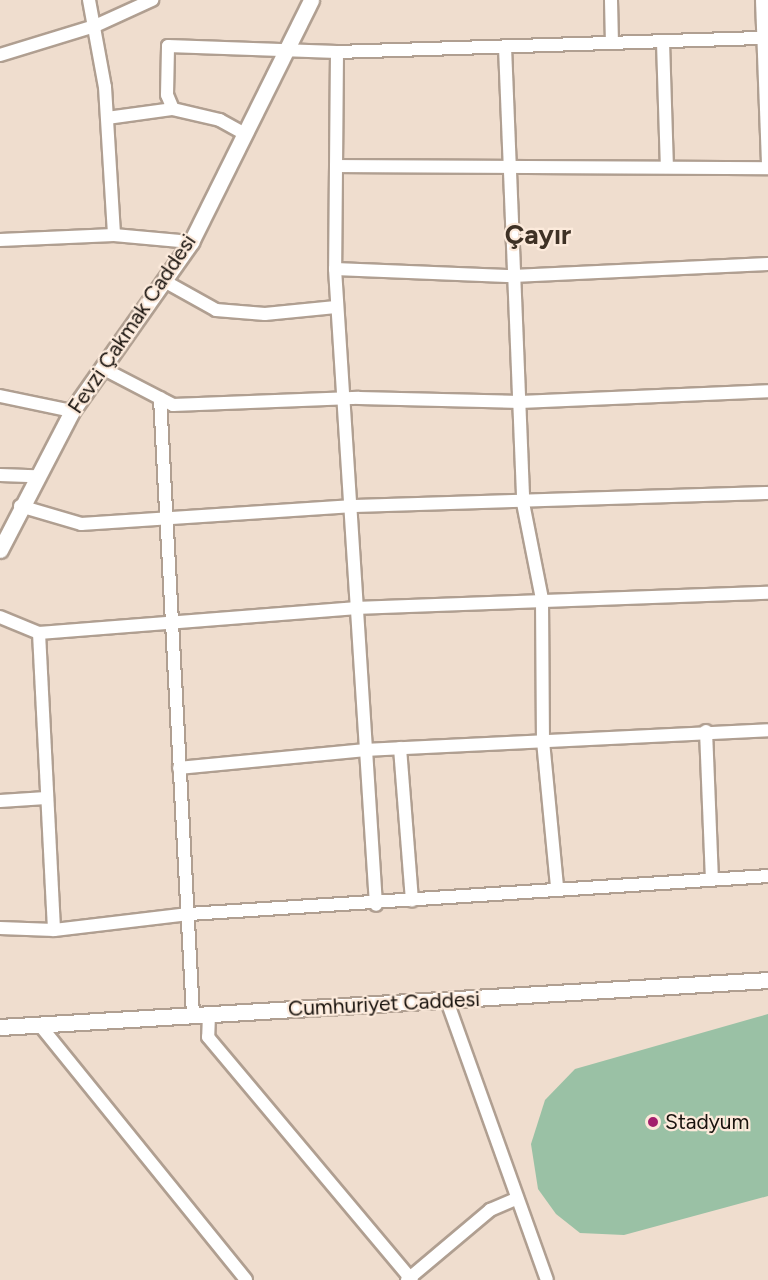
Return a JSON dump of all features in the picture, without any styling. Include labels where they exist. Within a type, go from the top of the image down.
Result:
[{"type":"main road","name":"Fevzi Çakmak Caddesi","points":[[0,550],[35,476],[72,411],[166,282],[191,242],[311,0]]},
{"type":"main road","name":"Cumhuriyet Caddesi","points":[[0,1027],[768,980]]},
{"type":"street","points":[[89,0],[108,118],[114,235]]},
{"type":"street","points":[[0,55],[95,26],[152,0]]},
{"type":"street","points":[[611,0],[612,44]]},
{"type":"street","points":[[336,166],[508,164],[524,169],[768,166],[762,0]]},
{"type":"street","points":[[173,109],[167,95],[168,46],[285,52],[337,52],[764,38]]},
{"type":"street","points":[[663,42],[667,167]]},
{"type":"street","points":[[505,47],[523,503],[542,599],[543,741],[557,886]]},
{"type":"street","points":[[337,52],[334,269],[341,399],[353,506],[354,608],[376,905]]},
{"type":"street","points":[[108,118],[173,109],[220,120],[245,134]]},
{"type":"street","points":[[0,239],[114,235],[191,242]]},
{"type":"street","points":[[334,269],[513,276],[768,264]]},
{"type":"street","points":[[166,282],[216,310],[265,314],[336,307]]},
{"type":"street","points":[[102,368],[173,405],[341,399],[520,402],[768,391]]},
{"type":"street","points":[[0,396],[72,411]]},
{"type":"street","points":[[160,398],[189,914],[201,1015],[208,1037],[410,1279],[490,1210],[514,1200]]},
{"type":"street","points":[[0,475],[35,476]]},
{"type":"street","points":[[20,506],[81,524],[353,506],[523,503],[768,492]]},
{"type":"street","points":[[0,617],[39,633],[174,626],[354,608],[768,592]]},
{"type":"street","points":[[39,633],[54,930]]},
{"type":"street","points":[[179,768],[365,750],[706,731],[768,730]]},
{"type":"street","points":[[706,731],[712,879]]},
{"type":"street","points":[[400,748],[412,901]]},
{"type":"street","points":[[0,801],[46,798]]},
{"type":"street","points":[[0,928],[54,930],[189,914],[376,905],[557,886],[768,876]]},
{"type":"street","points":[[447,1001],[514,1200],[547,1280]]},
{"type":"street","points":[[39,1024],[246,1280]]},
{"type":"green space","name":"Stadyum","points":[[768,1014],[768,1196],[624,1235],[580,1233],[556,1214],[538,1189],[531,1144],[545,1100],[575,1069]]},
{"type":"place","name":"Stadyum","points":[[653,1122]]},
{"type":"district","name":"Çayır","points":[[538,235]]}]
